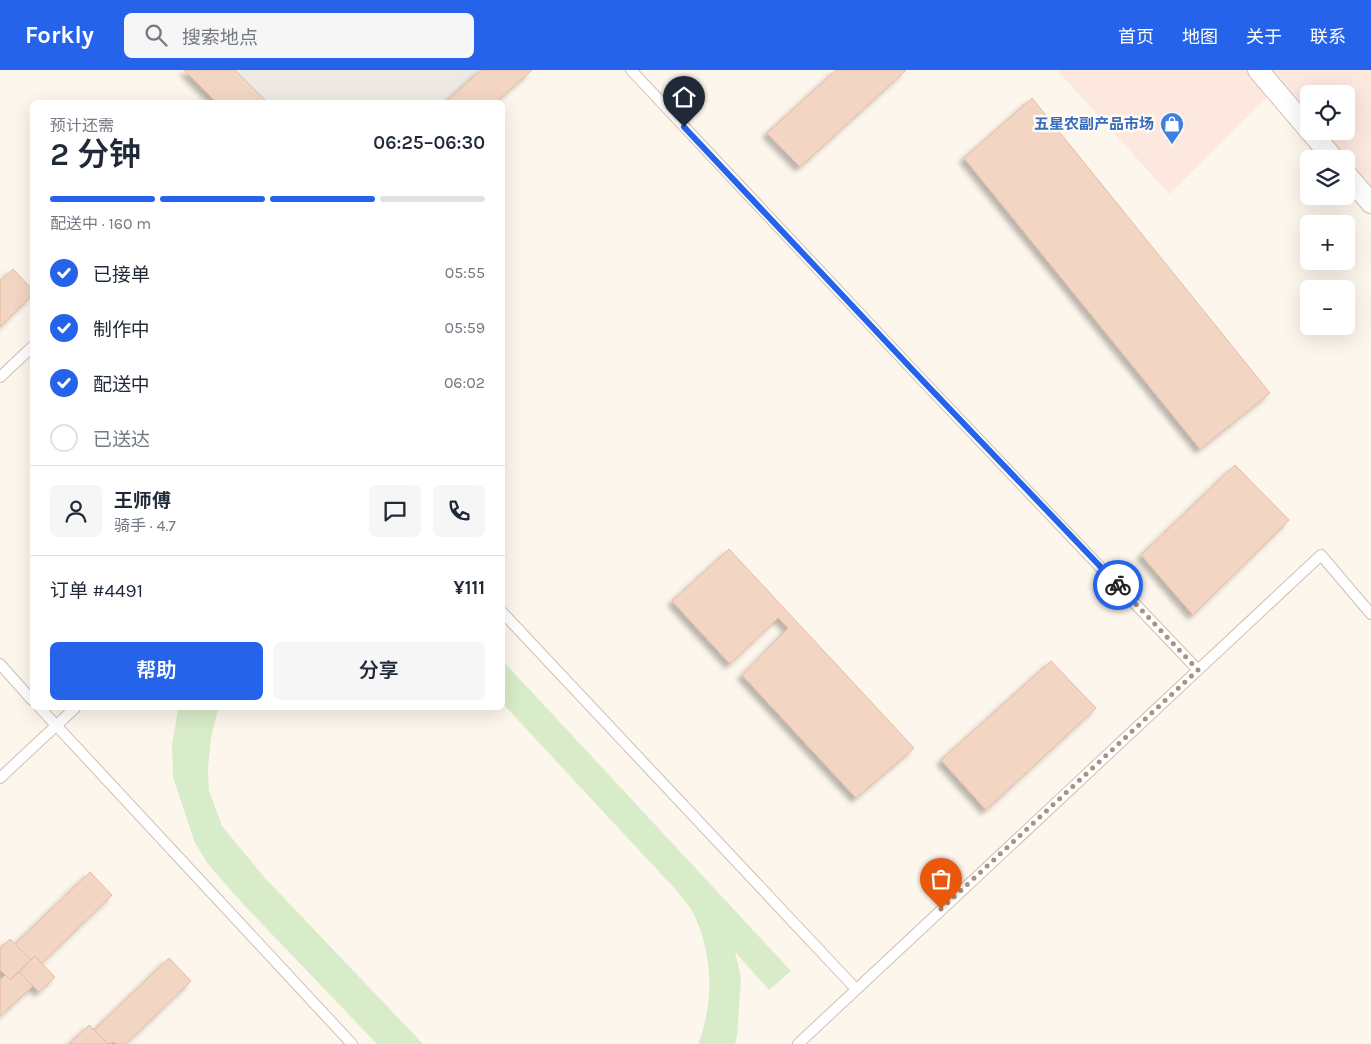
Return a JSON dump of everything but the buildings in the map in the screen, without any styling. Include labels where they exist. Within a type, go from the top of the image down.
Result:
[{"type":"street","points":[[1258,70],[1300,119]]},
{"type":"street","points":[[1318,140],[1326,150]]},
{"type":"street","points":[[1355,184],[1371,203]]},
{"type":"lane","points":[[631,70],[1198,670]]},
{"type":"lane","points":[[0,377],[30,349]]},
{"type":"lane","points":[[798,1044],[1321,555],[1371,614]]},
{"type":"lane","points":[[505,615],[856,989]]},
{"type":"lane","points":[[0,664],[30,698]]},
{"type":"lane","points":[[42,710],[352,1044]]},
{"type":"lane","points":[[0,778],[73,710]]},
{"type":"shaded area","points":[[235,70],[481,70],[448,100],[265,100]]},
{"type":"shaded area","name":"五星农副产品市场","points":[[1057,70],[1371,70],[1371,207],[1355,188],[1355,150],[1325,150],[1316,140],[1355,140],[1355,85],[1300,85],[1300,120],[1275,90],[1169,194]]},
{"type":"green space","points":[[505,663],[791,971],[769,990],[735,952],[741,977],[735,1044],[698,1044],[707,1011],[709,993],[707,958],[704,941],[691,909],[677,891],[505,706]]},
{"type":"green space","points":[[178,710],[218,710],[211,739],[208,768],[209,791],[222,826],[264,877],[423,1044],[377,1044],[243,904],[208,864],[195,843],[173,777],[172,746]]},
{"type":"way so far","points":[[941,909],[1198,670],[1118,585]]},
{"type":"place","name":"五星农副产品市场","points":[[1172,145]]},
{"type":"route","points":[[684,127],[1118,585]]}]
